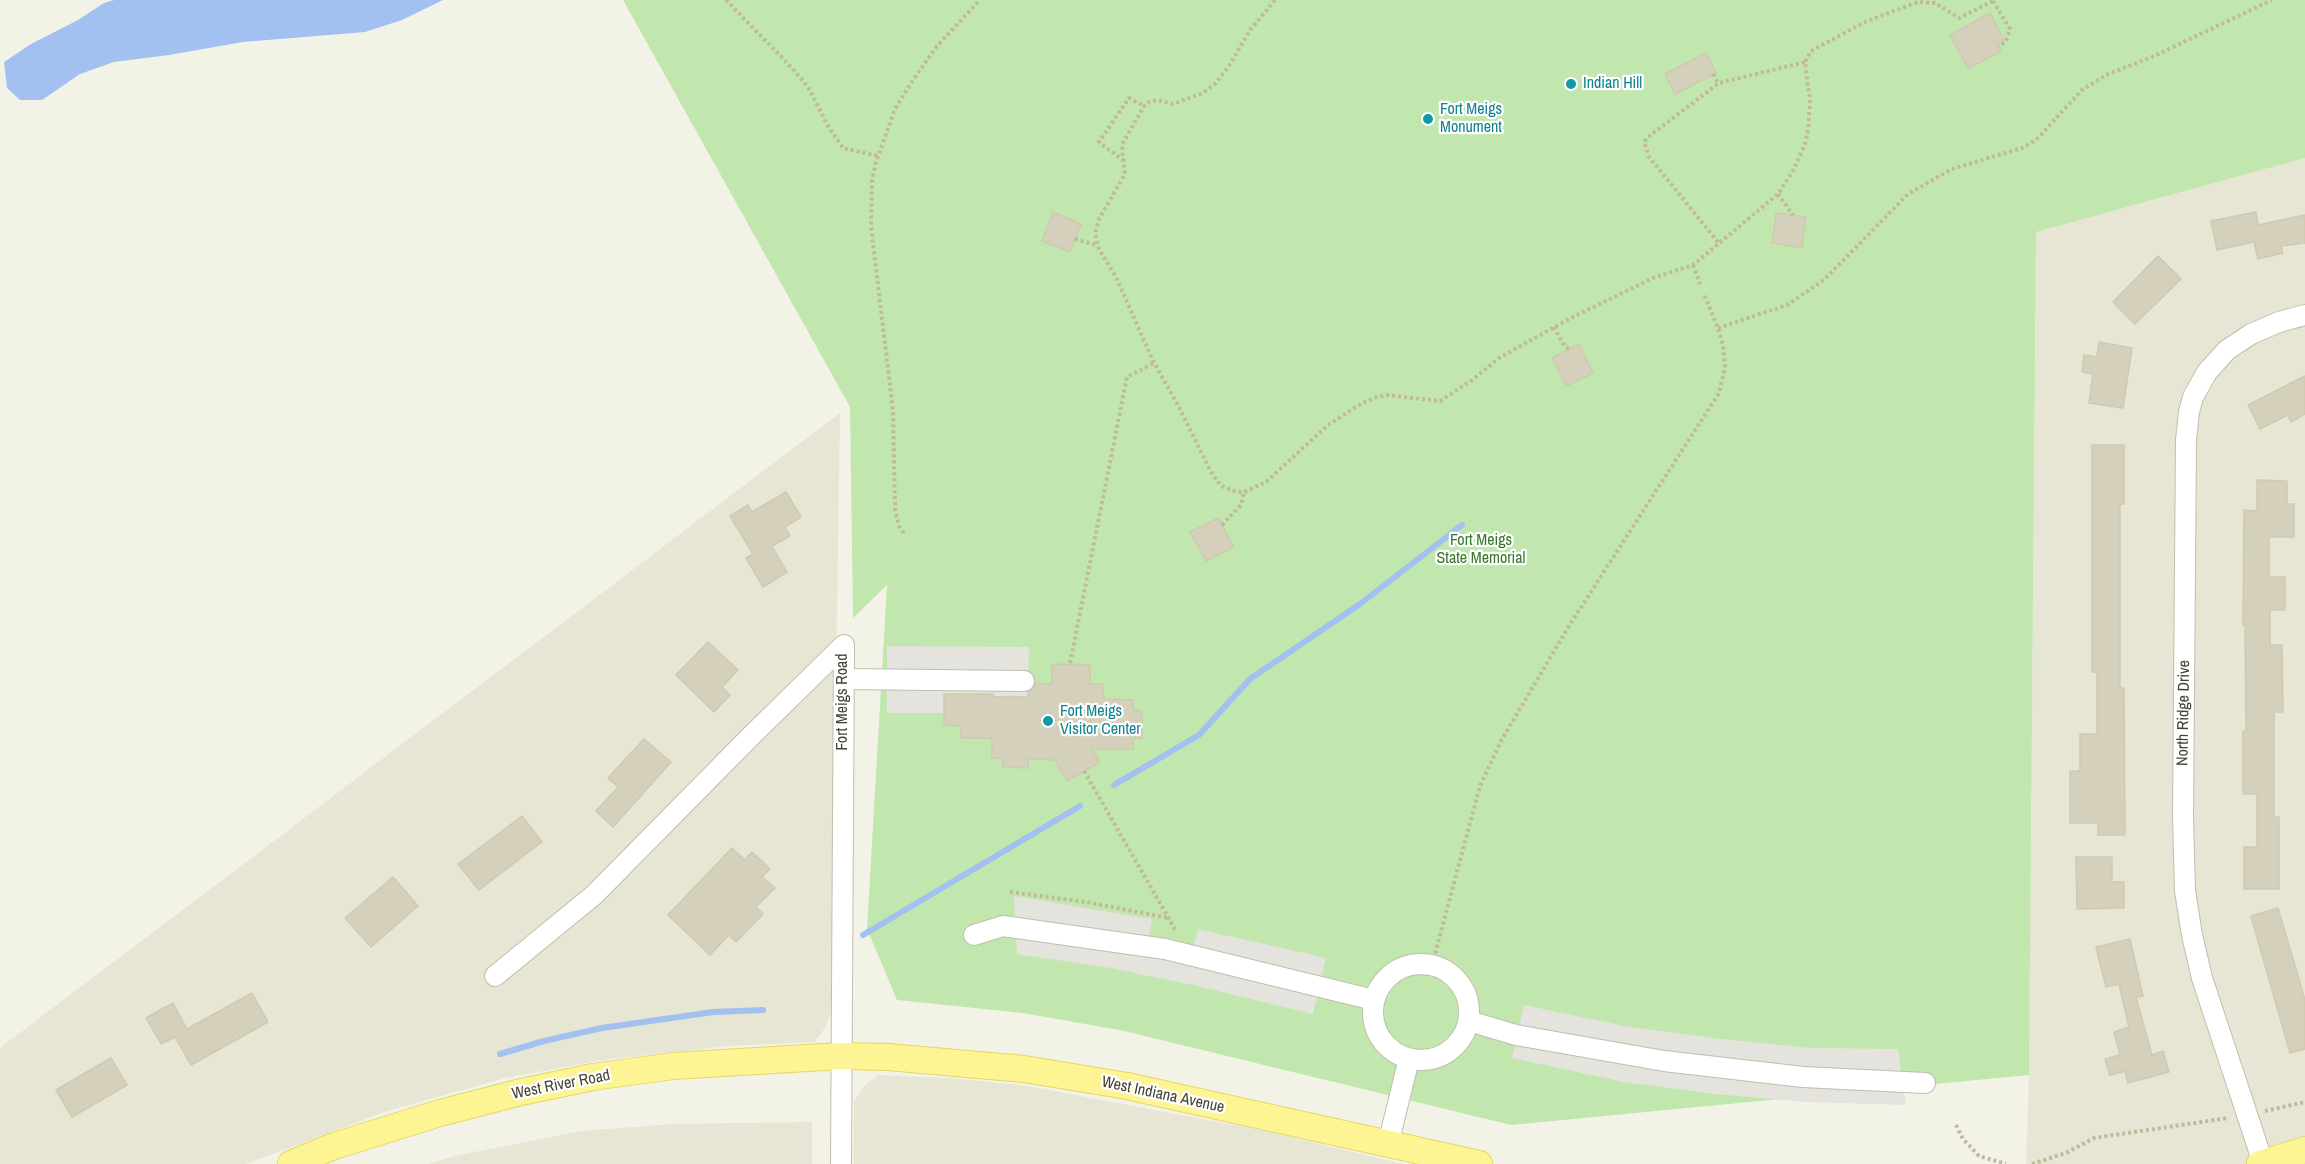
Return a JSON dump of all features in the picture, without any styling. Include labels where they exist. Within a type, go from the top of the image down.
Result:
[{"type":"main road","name":"West Indiana Avenue","points":[[842,1056],[918,1059],[1024,1069],[1127,1086],[1479,1164]]},
{"type":"main road","name":"West River Road","points":[[291,1164],[334,1146],[440,1113],[572,1081],[673,1066],[842,1056]]},
{"type":"main road","points":[[2262,1164],[2305,1150]]},
{"type":"street","name":"North Ridge Drive","points":[[2262,1164],[2202,978],[2185,891],[2182,816],[2186,440],[2188,412],[2196,391],[2207,372],[2227,350],[2251,334],[2279,322],[2305,315]]},
{"type":"street","name":"Fort Meigs Road","points":[[495,976],[594,895],[750,736],[844,645],[841,1164]]},
{"type":"street","points":[[844,680],[972,687],[1024,681]]},
{"type":"street","points":[[974,935],[1003,926],[1165,949],[1374,1000]]},
{"type":"street","points":[[1417,964],[1431,965],[1445,970],[1457,980],[1465,992],[1469,1006],[1469,1021],[1460,1041],[1442,1056],[1427,1060],[1409,1059],[1397,1054],[1385,1044],[1376,1031],[1373,1016],[1374,1000],[1380,987],[1390,975],[1402,968],[1417,964]]},
{"type":"street","points":[[1469,1021],[1516,1035],[1664,1061],[1803,1077],[1925,1083]]},
{"type":"street","points":[[1388,1144],[1409,1059]]},
{"type":"path","points":[[726,0],[808,87],[828,126],[843,148],[878,156]]},
{"type":"path","points":[[904,533],[899,526],[895,512],[892,397],[871,225],[872,181],[878,156],[895,109],[911,82],[938,46],[980,0]]},
{"type":"path","points":[[1275,0],[1250,30],[1229,66],[1203,93],[1173,104],[1158,100],[1144,106],[1123,143],[1125,174],[1096,226],[1096,245],[1120,285],[1154,363],[1215,478],[1221,486],[1244,492],[1266,482],[1345,412],[1377,397],[1387,395],[1440,401],[1472,381],[1499,358],[1554,327],[1653,278],[1694,265],[1718,242],[1731,236],[1778,194],[1800,158],[1808,131],[1810,102],[1805,62],[1811,51],[1843,33],[1918,2],[1935,3],[1959,18],[1994,0],[2010,29],[2009,36],[1999,47]]},
{"type":"path","points":[[1718,328],[1787,305],[1824,280],[1908,194],[1952,170],[2022,148],[2036,140],[2082,90],[2108,74],[2152,57],[2272,0]]},
{"type":"path","points":[[1718,242],[1649,157],[1644,142],[1718,84],[1805,62]]},
{"type":"path","points":[[1713,74],[1718,84]]},
{"type":"path","points":[[1124,162],[1099,142],[1129,98],[1144,106]]},
{"type":"path","points":[[1778,194],[1793,215]]},
{"type":"path","points":[[1075,239],[1096,245]]},
{"type":"path","points":[[1694,265],[1700,284]]},
{"type":"path","points":[[1431,965],[1480,786],[1502,739],[1569,626],[1719,393],[1725,367],[1718,328],[1704,294]]},
{"type":"path","points":[[1554,327],[1565,347],[1571,349]]},
{"type":"path","points":[[1070,663],[1127,377],[1154,363]]},
{"type":"path","points":[[1222,525],[1240,505],[1244,492]]},
{"type":"path","points":[[1084,771],[1190,955]]},
{"type":"path","points":[[1010,891],[1086,902],[1169,918]]},
{"type":"path","points":[[2262,1112],[2305,1102]]},
{"type":"path","points":[[2032,1164],[2066,1153],[2094,1138],[2235,1118]]},
{"type":"path","points":[[1956,1125],[1963,1139],[1979,1156],[2006,1164]]},
{"type":"shaded area","points":[[2305,158],[2305,1164],[2026,1164],[2029,1075],[2036,232]]},
{"type":"shaded area","points":[[840,413],[831,1012],[825,1028],[814,1042],[727,1046],[609,1059],[505,1078],[387,1111],[246,1164],[0,1164],[0,1048]]},
{"type":"shaded area","points":[[887,646],[1029,647],[1028,697],[944,694],[944,713],[887,713]]},
{"type":"shaded area","points":[[1014,896],[1152,919],[1149,936],[1194,945],[1198,929],[1326,958],[1313,1014],[1111,968],[1017,954]]},
{"type":"shaded area","points":[[1524,1005],[1624,1026],[1712,1038],[1810,1048],[1898,1049],[1906,1105],[1806,1102],[1715,1094],[1624,1082],[1512,1058]]},
{"type":"shaded area","points":[[879,1075],[1022,1085],[1260,1130],[1403,1164],[854,1164],[854,1101],[865,1085]]},
{"type":"shaded area","points":[[812,1122],[812,1164],[428,1164],[459,1155],[581,1131],[674,1124]]},
{"type":"green space","name":"Fort Meigs State Memorial","points":[[623,0],[2305,0],[2305,158],[2036,232],[2029,1075],[1511,1125],[1124,1031],[1023,1013],[897,1000],[867,929],[887,585],[853,618],[850,407]]},
{"type":"water","points":[[114,0],[443,0],[402,20],[365,32],[243,42],[114,62],[80,74],[42,100],[20,100],[7,88],[4,62],[31,44],[78,20],[104,3]]},
{"type":"building","points":[[1990,13],[2004,40],[1997,44],[2001,51],[1968,69],[1950,35]]},
{"type":"building","points":[[1706,53],[1716,73],[1675,94],[1665,74]]},
{"type":"building","points":[[1053,212],[1081,224],[1070,252],[1042,241]]},
{"type":"building","points":[[2256,212],[2258,225],[2305,215],[2305,243],[2281,246],[2283,253],[2258,259],[2254,242],[2217,250],[2211,221]]},
{"type":"building","points":[[1776,213],[1806,217],[1802,248],[1772,243]]},
{"type":"building","points":[[2158,256],[2181,279],[2135,324],[2113,302]]},
{"type":"building","points":[[2099,342],[2132,348],[2123,408],[2089,403],[2093,374],[2082,372],[2084,355],[2097,357]]},
{"type":"building","points":[[1579,344],[1593,373],[1566,386],[1552,358]]},
{"type":"building","points":[[2305,376],[2305,414],[2291,422],[2288,415],[2260,429],[2248,405]]},
{"type":"building","points":[[2092,445],[2124,445],[2124,504],[2120,504],[2120,688],[2124,688],[2125,835],[2098,835],[2098,823],[2070,823],[2070,771],[2080,771],[2080,734],[2097,734],[2097,672],[2092,672]]},
{"type":"building","points":[[2257,480],[2287,481],[2287,504],[2294,504],[2294,537],[2269,537],[2269,577],[2285,577],[2285,610],[2270,610],[2270,645],[2282,645],[2283,712],[2274,712],[2274,817],[2279,817],[2279,889],[2244,889],[2244,847],[2257,847],[2257,794],[2243,794],[2243,731],[2246,731],[2245,625],[2243,625],[2244,510],[2257,511]]},
{"type":"building","points":[[786,492],[801,517],[785,527],[790,536],[772,546],[787,572],[763,587],[746,558],[753,554],[730,516],[748,505],[752,512]]},
{"type":"building","points":[[1218,518],[1234,547],[1206,561],[1190,532]]},
{"type":"building","points":[[708,642],[738,670],[722,687],[730,695],[714,712],[676,675]]},
{"type":"building","name":"Fort Meigs Visitor Center","points":[[1052,665],[1090,665],[1090,684],[1103,684],[1104,699],[1133,700],[1133,710],[1141,711],[1142,738],[1133,738],[1133,749],[1092,749],[1100,762],[1067,781],[1055,760],[1028,759],[1028,768],[1003,767],[1003,759],[992,758],[992,738],[961,738],[961,726],[944,725],[944,694],[1028,697],[1028,692],[1035,684],[1052,684]]},
{"type":"building","points":[[644,739],[671,762],[613,827],[596,811],[618,787],[608,778]]},
{"type":"building","points":[[522,816],[542,842],[479,890],[458,864]]},
{"type":"building","points":[[732,848],[745,860],[752,852],[770,869],[762,877],[775,888],[756,907],[763,914],[736,942],[729,935],[710,955],[668,915]]},
{"type":"building","points":[[2076,857],[2112,857],[2112,882],[2124,882],[2124,908],[2077,909]]},
{"type":"building","points":[[393,877],[418,906],[371,947],[345,918]]},
{"type":"building","points":[[2278,908],[2305,1000],[2305,1049],[2290,1053],[2251,916]]},
{"type":"building","points":[[2130,939],[2143,996],[2136,997],[2152,1055],[2163,1051],[2169,1072],[2128,1083],[2125,1071],[2110,1075],[2105,1059],[2120,1055],[2114,1032],[2129,1027],[2119,984],[2106,987],[2096,947]]},
{"type":"building","points":[[252,993],[268,1022],[191,1065],[175,1037],[161,1044],[146,1018],[173,1003],[187,1029]]},
{"type":"building","points":[[111,1058],[127,1085],[72,1117],[56,1090]]},
{"type":"waterway","points":[[1114,785],[1199,735],[1250,679],[1360,604],[1462,525]]},
{"type":"waterway","points":[[863,935],[1080,806]]},
{"type":"waterway","points":[[500,1054],[602,1028],[713,1012],[763,1010]]},
{"type":"place","name":"Indian Hill","points":[[1571,84]]},
{"type":"place","name":"Fort Meigs Monument","points":[[1428,119]]},
{"type":"place","name":"Fort Meigs Visitor Center","points":[[1048,721]]}]
